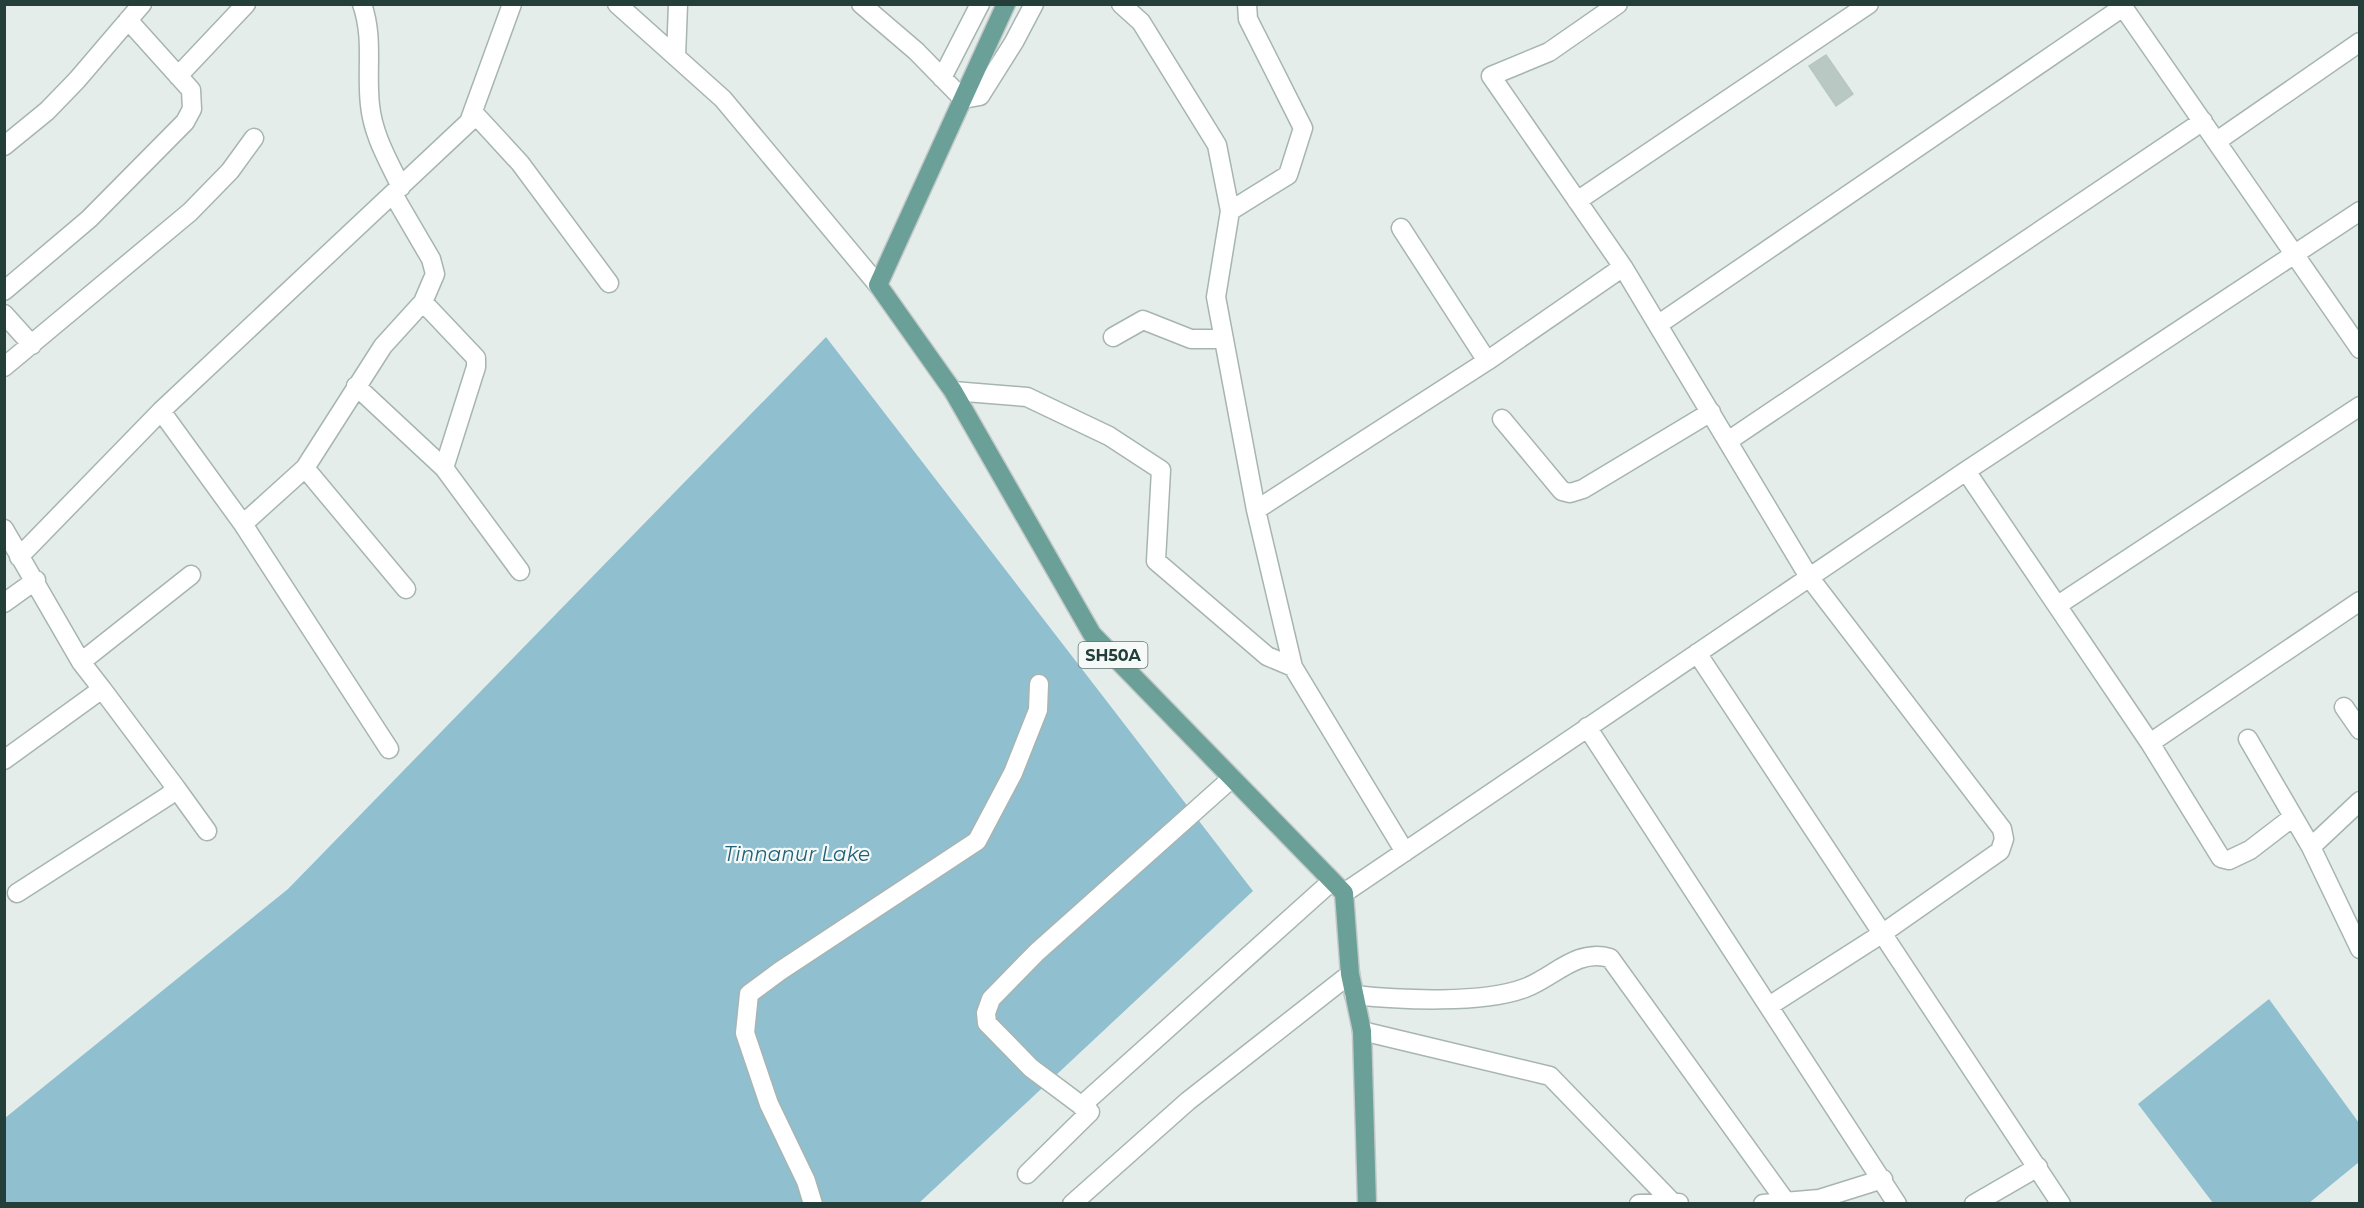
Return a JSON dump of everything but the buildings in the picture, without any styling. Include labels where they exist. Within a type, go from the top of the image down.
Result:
[{"type":"main road","points":[[878,285],[1006,4]]},
{"type":"main road","name":"SH50A","points":[[878,285],[953,391],[1092,634],[1338,887]]},
{"type":"main road","points":[[1338,887],[1350,974],[1362,1031],[1367,1203]]},
{"type":"street","points":[[4,146],[47,111],[142,4]]},
{"type":"street","points":[[178,76],[246,4]]},
{"type":"street","points":[[243,524],[305,468],[382,346],[423,302],[435,274],[431,259],[397,190],[377,139],[370,105],[370,35],[362,4]]},
{"type":"street","points":[[19,557],[161,411],[470,122],[512,4]]},
{"type":"street","points":[[617,4],[723,99],[878,285]]},
{"type":"street","points":[[676,57],[678,4]]},
{"type":"street","points":[[861,4],[916,51],[963,99],[980,96],[1014,42],[1034,4]]},
{"type":"street","points":[[942,78],[980,4]]},
{"type":"street","points":[[1121,4],[1141,22],[1217,145],[1230,211],[1216,297],[1256,510],[1293,667],[1405,852]]},
{"type":"street","points":[[1230,211],[1288,174],[1303,128],[1248,19],[1247,4]]},
{"type":"street","points":[[1618,4],[1549,52],[1491,76],[1623,267],[1809,577],[2002,829],[2004,839],[2000,851],[1883,933],[1769,1006]]},
{"type":"street","points":[[1577,201],[1869,4]]},
{"type":"street","points":[[1659,324],[2122,6],[2360,349]]},
{"type":"street","points":[[4,291],[90,219],[185,122],[192,109],[191,90],[128,20]]},
{"type":"street","points":[[2217,141],[2360,42]]},
{"type":"street","points":[[473,112],[520,163],[609,283]]},
{"type":"street","points":[[1728,441],[2203,121]]},
{"type":"street","points":[[4,368],[190,212],[230,171],[254,138]]},
{"type":"street","points":[[1081,1106],[1338,887],[1405,852],[1966,471],[2360,211]]},
{"type":"street","points":[[1401,228],[1487,361]]},
{"type":"street","points":[[1256,510],[1487,361],[1623,267]]},
{"type":"street","points":[[423,302],[476,358],[476,367],[444,468]]},
{"type":"street","points":[[4,314],[33,345]]},
{"type":"street","points":[[1113,337],[1143,320],[1191,339],[1224,339]]},
{"type":"street","points":[[356,387],[444,468],[520,571]]},
{"type":"street","points":[[953,391],[1027,397],[1109,436],[1161,470],[1156,561],[1267,656],[1293,667]]},
{"type":"street","points":[[2058,605],[2360,406]]},
{"type":"street","points":[[161,411],[243,524],[389,749]]},
{"type":"street","points":[[1502,419],[1562,491],[1570,493],[1583,489],[1711,412]]},
{"type":"street","points":[[305,468],[406,589]]},
{"type":"street","points":[[1966,471],[2150,743],[2221,858],[2229,860],[2250,849],[2293,817]]},
{"type":"street","points":[[4,529],[19,557],[36,580],[81,662],[207,831]]},
{"type":"street","points":[[81,662],[191,575]]},
{"type":"street","points":[[4,603],[36,580]]},
{"type":"street","points":[[2150,743],[2360,601]]},
{"type":"street","points":[[1697,653],[2061,1203]]},
{"type":"street","points":[[813,1203],[807,1181],[769,1104],[745,1033],[749,994],[780,970],[977,842],[1013,772],[1038,710],[1039,684]]},
{"type":"street","points":[[4,760],[102,688]]},
{"type":"street","points":[[2344,707],[2360,730]]},
{"type":"street","points":[[1587,727],[1897,1203]]},
{"type":"street","points":[[2248,739],[2311,847],[2360,949]]},
{"type":"street","points":[[1027,1174],[1090,1113],[1030,1068],[987,1023],[986,1012],[991,999],[1037,952],[1232,778]]},
{"type":"street","points":[[17,894],[168,796],[176,788]]},
{"type":"street","points":[[2311,847],[2360,801]]},
{"type":"street","points":[[1354,995],[1400,1000],[1495,995],[1526,987],[1581,958],[1596,954],[1610,957],[1786,1202]]},
{"type":"street","points":[[1072,1203],[1188,1101],[1350,974]]},
{"type":"street","points":[[1362,1031],[1550,1076],[1679,1203]]},
{"type":"street","points":[[1974,1203],[2038,1167]]},
{"type":"street","points":[[1763,1203],[1820,1199],[1883,1179]]},
{"type":"street","points":[[1639,1203],[1679,1203]]},
{"type":"water","name":"Tinnanur Lake","points":[[826,337],[1253,891],[919,1203],[5,1204],[5,1118],[288,889]]},
{"type":"water","points":[[2269,999],[2359,1123],[2359,1162],[2309,1203],[2213,1203],[2138,1104]]}]
